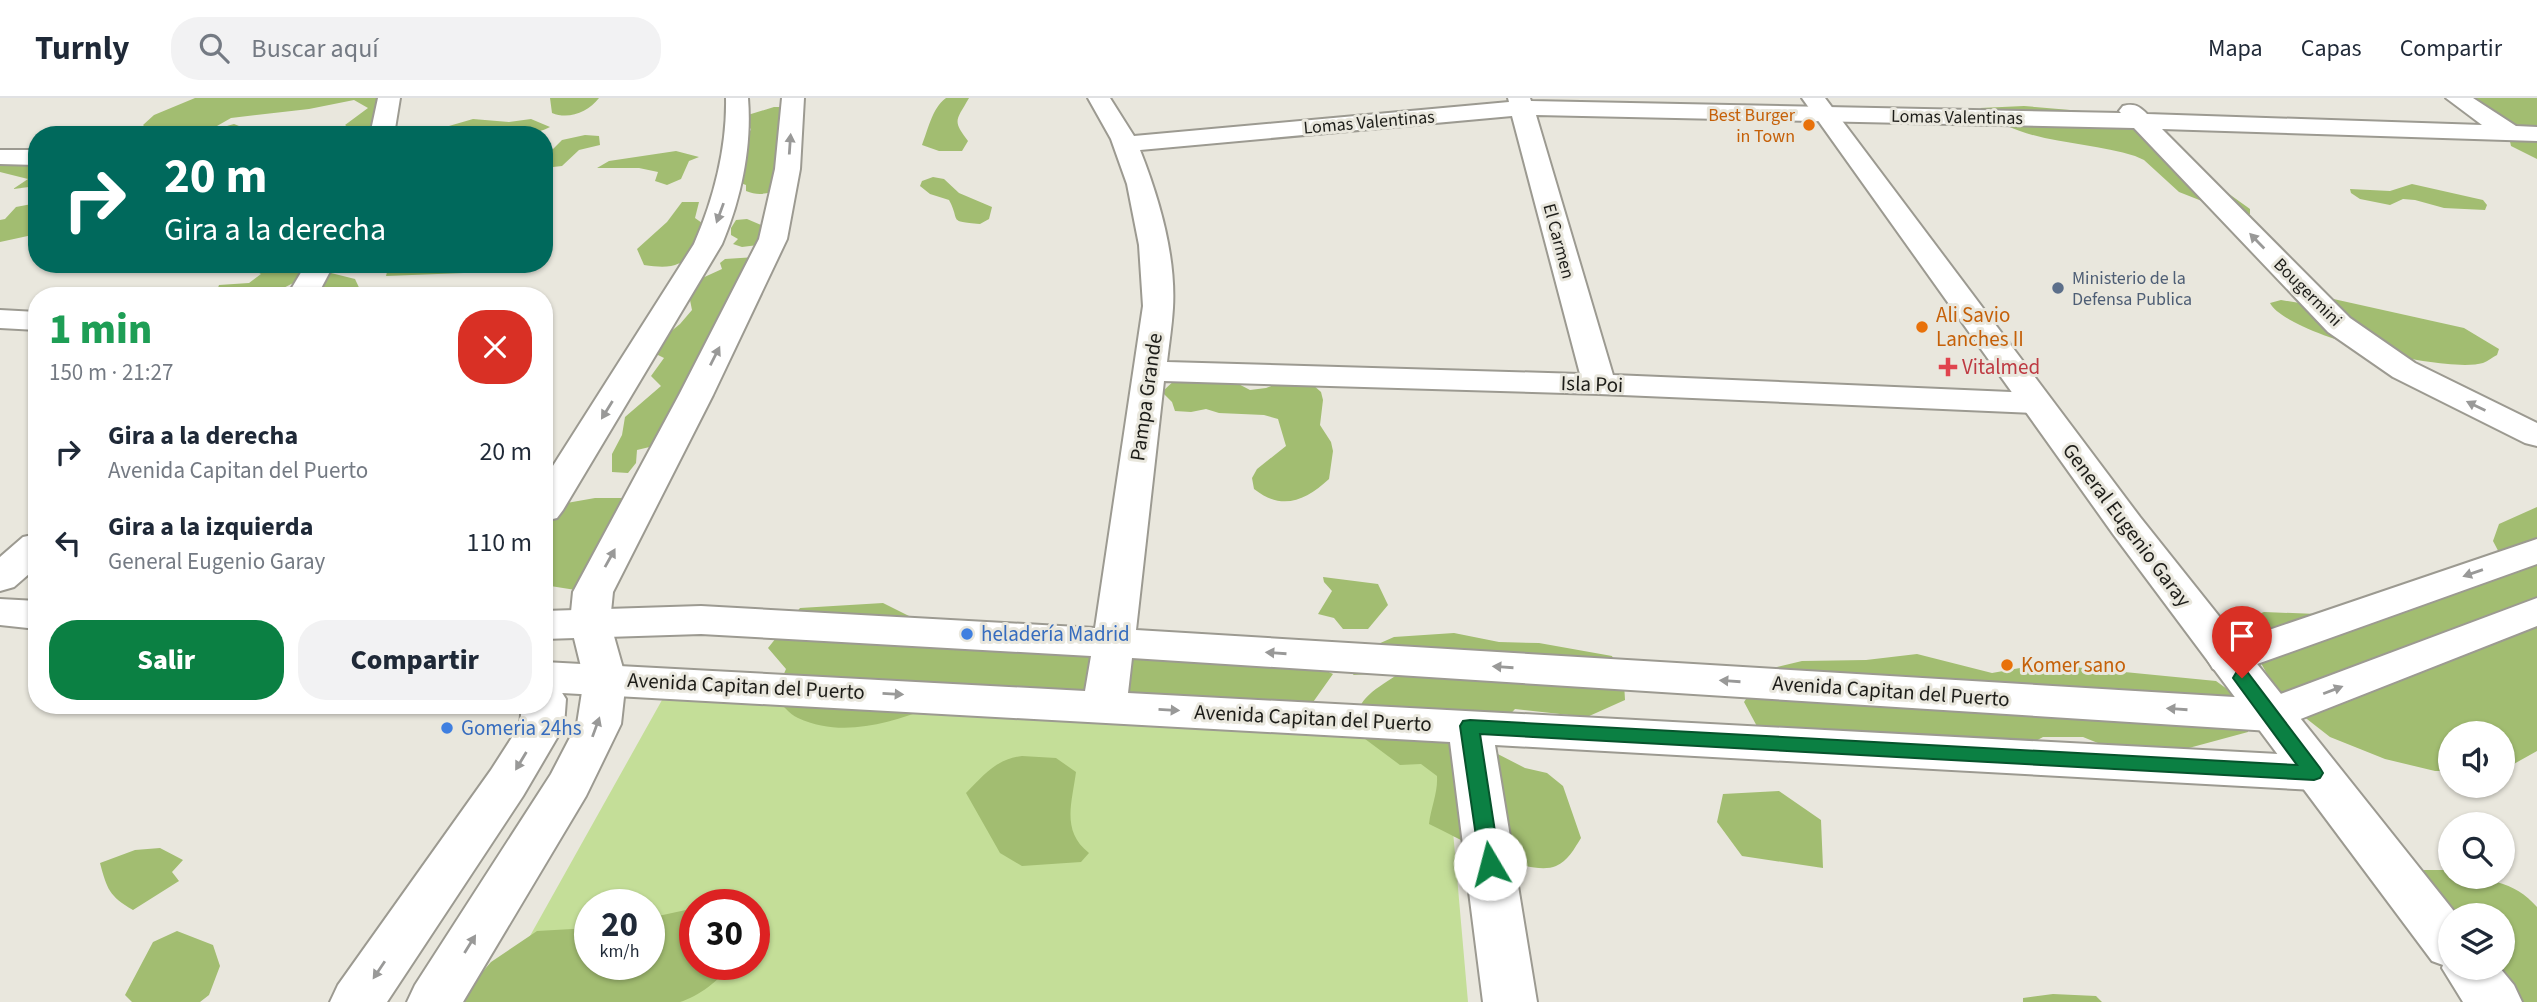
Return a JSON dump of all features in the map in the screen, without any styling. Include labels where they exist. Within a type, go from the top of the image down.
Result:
[{"type":"street","points":[[384,126],[389,98]]},
{"type":"street","points":[[553,495],[708,244],[724,207],[738,118],[737,98]]},
{"type":"street","name":"Avenida Capitan del Puerto","points":[[434,1002],[570,783],[599,723],[605,679],[590,622],[593,592],[606,562],[696,396],[773,239],[790,156],[793,98]]},
{"type":"street","name":"Pampa Grande","points":[[1099,98],[1126,144],[1150,224],[1158,306],[1105,706]]},
{"type":"street","name":"Bougermini","points":[[2118,98],[2339,325],[2404,370],[2537,436]]},
{"type":"street","points":[[2457,98],[2537,150]]},
{"type":"street","name":"Lomas Valentinas","points":[[1126,144],[1521,103],[1819,106],[2140,121],[2537,134]]},
{"type":"street","name":"El Carmen","points":[[1521,103],[1599,384]]},
{"type":"street","name":"General Eugenio Garay","points":[[1819,106],[2036,403],[2270,715],[2438,930]]},
{"type":"street","points":[[0,157],[28,158]]},
{"type":"street","points":[[0,319],[28,321]]},
{"type":"street","name":"Isla Poi","points":[[1149,371],[1599,384],[2036,403]]},
{"type":"street","points":[[2228,659],[2537,551]]},
{"type":"street","points":[[0,578],[28,554]]},
{"type":"street","points":[[2270,715],[2537,611]]},
{"type":"street","points":[[0,612],[28,614]]},
{"type":"street","name":"Avenida Capitan del Puerto","points":[[553,624],[701,620],[2270,715]]},
{"type":"street","name":"Avenida Capitan del Puerto","points":[[553,677],[2314,773]]},
{"type":"street","points":[[357,1002],[508,783],[542,726],[543,714]]},
{"type":"street","points":[[1470,726],[1510,1002]]},
{"type":"street","points":[[2478,980],[2496,1002]]},
{"type":"green space","points":[[195,98],[399,98],[380,126],[345,125],[368,108],[354,100],[309,109],[231,118],[217,126],[143,125],[154,115]]},
{"type":"green space","points":[[550,98],[599,98],[584,111],[565,116],[552,113]]},
{"type":"green space","points":[[946,98],[969,98],[958,120],[968,141],[962,151],[939,151],[922,145],[934,113]]},
{"type":"green space","points":[[2467,98],[2537,98],[2537,159],[2511,146],[2509,137]]},
{"type":"green space","points":[[2024,106],[2082,111],[2107,117],[2144,133],[2250,209],[2250,214],[2240,216],[2179,192],[2144,160],[2135,156],[2033,135],[1996,120],[1980,108]]},
{"type":"green space","points":[[774,107],[785,107],[786,126],[777,132],[781,142],[781,154],[773,175],[780,189],[763,194],[750,193],[746,191],[746,185],[738,182],[741,153],[751,129],[738,118]]},
{"type":"green space","points":[[473,119],[509,122],[531,119],[548,126],[449,126]]},
{"type":"green space","points":[[585,135],[599,136],[600,145],[579,150],[562,166],[553,167],[553,149],[562,140]]},
{"type":"green space","points":[[676,151],[699,157],[689,161],[681,179],[667,185],[655,181],[658,172],[639,168],[597,168],[609,161]]},
{"type":"green space","points":[[28,161],[28,179],[0,172],[0,164]]},
{"type":"green space","points":[[933,177],[944,179],[959,193],[992,207],[989,219],[980,224],[959,221],[949,200],[930,194],[920,186],[922,181]]},
{"type":"green space","points":[[28,179],[28,187],[13,189]]},
{"type":"green space","points":[[2412,184],[2483,200],[2487,205],[2485,210],[2444,208],[2403,199],[2390,205],[2360,199],[2351,193],[2350,189],[2390,191]]},
{"type":"green space","points":[[682,202],[699,202],[695,218],[702,223],[697,233],[706,242],[679,264],[664,267],[644,265],[637,249],[667,222]]},
{"type":"green space","points":[[28,205],[28,236],[0,242],[0,220],[5,219],[16,207]]},
{"type":"green space","points":[[747,219],[766,227],[758,245],[742,247],[733,244],[738,239],[731,235],[731,228],[736,220]]},
{"type":"green space","points":[[756,257],[658,445],[637,450],[636,463],[628,473],[612,472],[612,454],[622,435],[625,417],[661,386],[651,376],[664,358],[654,353],[653,346],[680,324],[692,310],[687,285],[722,269],[720,263],[725,259]]},
{"type":"green space","points":[[302,273],[301,279],[285,287],[218,287],[249,283],[261,274]]},
{"type":"green space","points":[[331,273],[355,279],[359,287],[313,287],[312,278]]},
{"type":"green space","points":[[387,273],[464,273],[386,276]]},
{"type":"green space","points":[[2329,298],[2464,328],[2499,349],[2497,355],[2483,363],[2464,365],[2404,358],[2306,328],[2283,316],[2270,303],[2281,300],[2312,305]]},
{"type":"green space","points":[[1178,377],[1229,379],[1250,390],[1266,388],[1292,378],[1312,384],[1321,392],[1323,400],[1320,425],[1331,442],[1333,451],[1329,479],[1302,498],[1284,501],[1264,496],[1254,489],[1252,478],[1257,469],[1286,446],[1278,419],[1264,415],[1219,413],[1206,409],[1175,411],[1172,402],[1162,392]]},
{"type":"green space","points":[[595,498],[624,498],[582,591],[553,586],[553,518],[561,504]]},
{"type":"green space","points":[[2537,507],[2537,751],[2515,763],[2515,721],[2438,721],[2438,771],[2435,771],[2385,759],[2330,737],[2289,705],[2251,645],[2250,617],[2264,612],[2343,615],[2505,564],[2493,541],[2499,524]]},
{"type":"green space","points":[[1323,577],[1378,584],[1388,605],[1368,629],[1343,629],[1334,618],[1318,614],[1332,591]]},
{"type":"green space","points":[[883,603],[963,643],[1299,658],[1333,674],[1311,705],[1068,705],[1039,689],[1005,688],[975,694],[887,722],[857,727],[828,727],[798,718],[774,697],[786,669],[768,648],[800,608]]},
{"type":"green space","points":[[1454,633],[1499,642],[1539,643],[1612,656],[1624,683],[1625,700],[1587,717],[1515,709],[1492,734],[1488,749],[1525,768],[1547,773],[1563,786],[1581,838],[1567,858],[1556,866],[1543,868],[1510,861],[1429,824],[1437,776],[1421,764],[1400,765],[1353,730],[1363,701],[1401,672],[1353,675],[1369,648],[1394,637]]},
{"type":"green space","points":[[1917,654],[1992,673],[2043,664],[2216,681],[2245,702],[2248,732],[2174,752],[2130,756],[2083,737],[2043,737],[2014,753],[1760,732],[1744,702],[1754,687],[1777,667],[1802,661],[1866,660]]},
{"type":"green space","points":[[662,700],[1445,740],[1468,1002],[493,1002]]},
{"type":"green space","points":[[1022,756],[1056,758],[1076,772],[1070,816],[1075,835],[1089,853],[1081,862],[1022,866],[1000,853],[966,793],[998,764]]},
{"type":"green space","points":[[1779,791],[1821,820],[1823,868],[1742,856],[1717,822],[1723,794]]},
{"type":"green space","points":[[160,848],[183,860],[172,872],[179,881],[133,910],[110,891],[100,863],[135,850]]},
{"type":"green space","points":[[2416,870],[2438,870],[2438,889],[2515,889],[2537,907],[2537,1002],[2503,1002],[2486,980],[2515,980],[2515,903],[2441,903]]},
{"type":"green space","points":[[679,911],[679,980],[717,980],[687,1000],[456,1002],[491,962],[537,931],[574,929],[574,980],[665,980],[665,915]]},
{"type":"green space","points":[[177,931],[213,945],[220,966],[209,995],[200,1002],[132,1002],[125,995],[153,942]]},
{"type":"green space","points":[[2053,994],[2096,996],[2102,1002],[2023,1002],[2023,998]]},
{"type":"place","name":"Best Burger in Town","points":[[1809,125]]},
{"type":"place","name":"Ministerio de la Defensa Publica","points":[[2058,288]]},
{"type":"place","name":"Ali Savio Lanches II","points":[[1922,327]]},
{"type":"place","name":"Vitalmed","points":[[1948,367]]},
{"type":"place","name":"heladería Madrid","points":[[967,634]]},
{"type":"place","name":"Komer sano","points":[[2007,665]]},
{"type":"place","name":"Gomeria 24hs","points":[[447,728]]},
{"type":"route","points":[[1490,864],[1470,726],[2314,773],[2242,678]]}]
